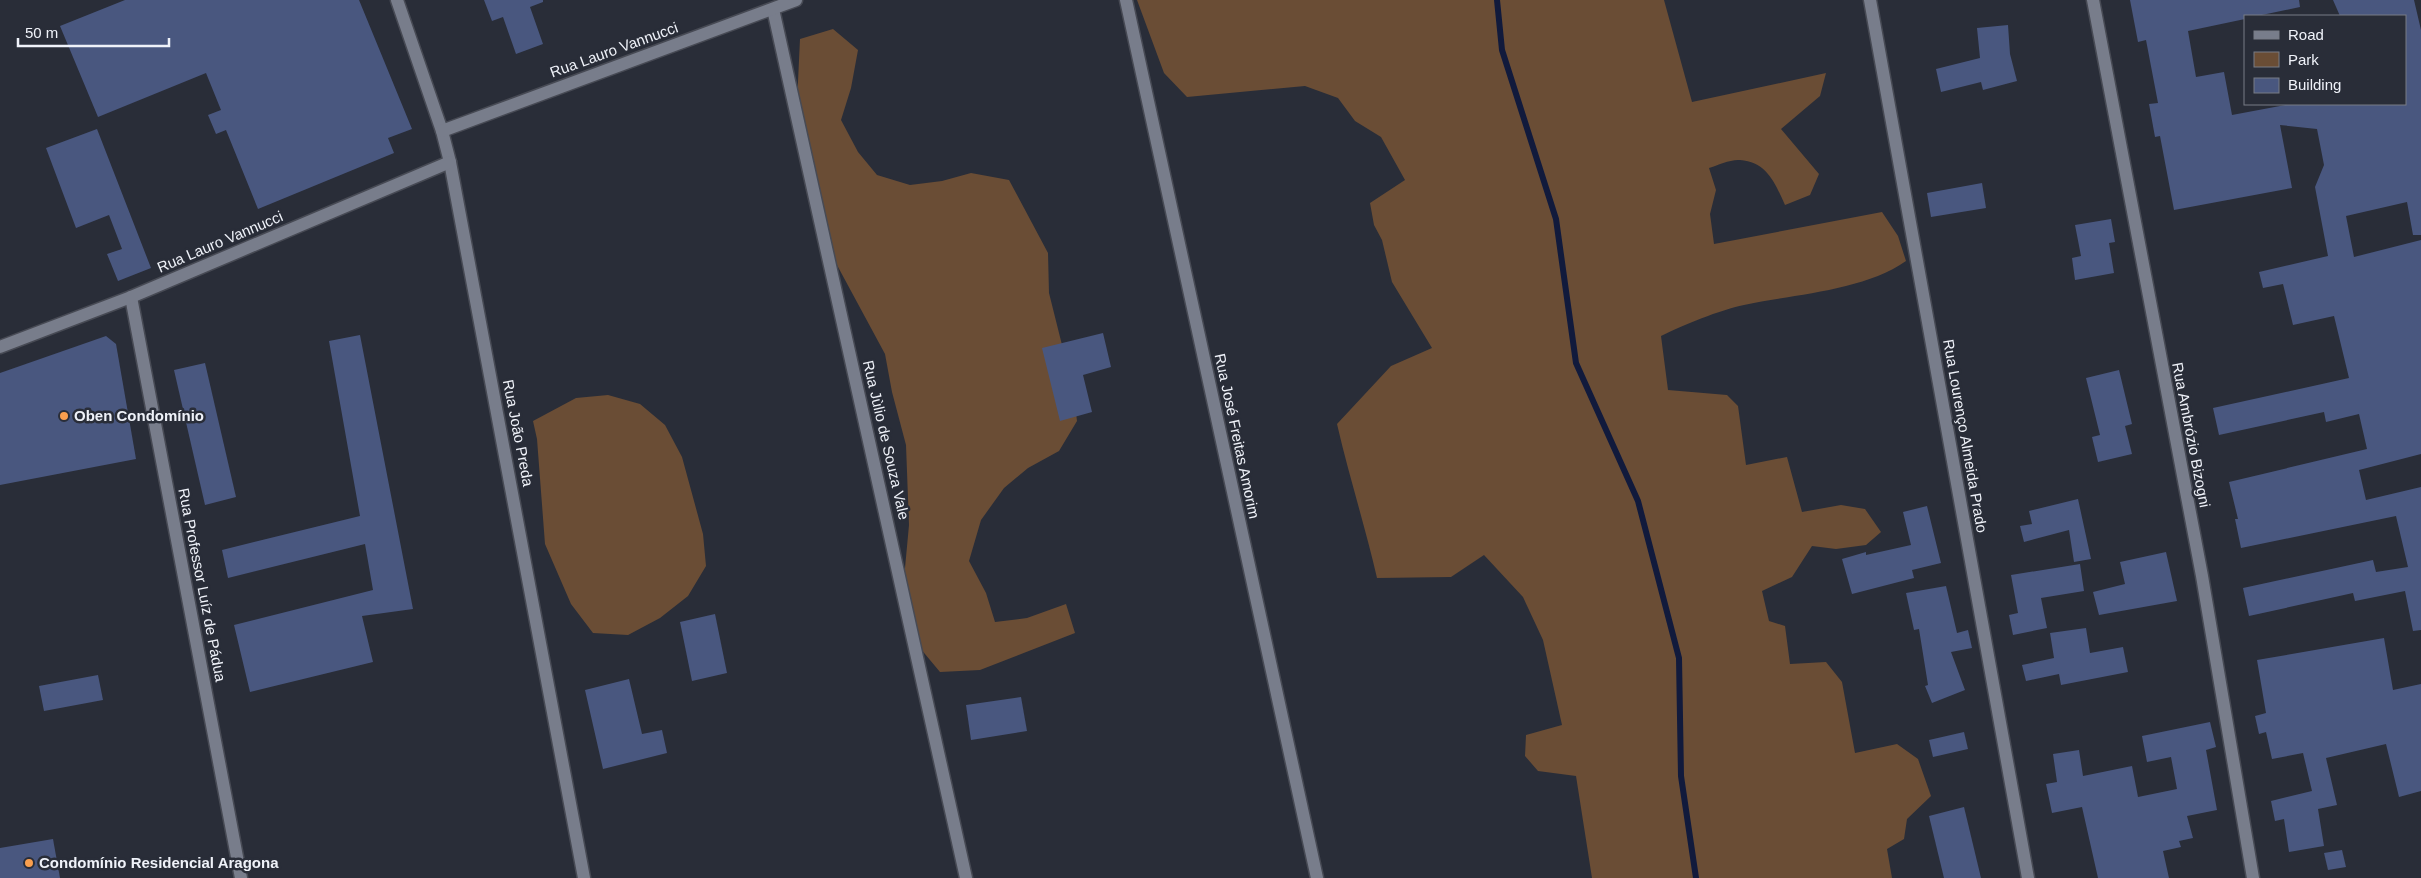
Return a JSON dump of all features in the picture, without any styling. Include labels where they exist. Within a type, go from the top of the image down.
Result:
[{"type":"street","name":"Rua João Preda","points":[[397,0],[442,131],[450,162],[584,878]]},
{"type":"street","name":"Rua Lauro Vannucci","points":[[442,131],[796,0]]},
{"type":"street","name":"Rua José Freitas Amorim","points":[[1126,0],[1317,878]]},
{"type":"street","name":"Rua Lourenço Almeida Prado","points":[[1870,0],[2028,878]]},
{"type":"street","name":"Rua Ambrózio Bizogni","points":[[2093,0],[2202,576],[2254,878]]},
{"type":"street","name":"Rua Jùlio de Souza Vale","points":[[773,9],[966,878]]},
{"type":"street","name":"Rua Lauro Vannucci","points":[[0,347],[131,298],[450,162]]},
{"type":"street","name":"Rua Professor Luíz de Pádua","points":[[131,298],[241,878]]},
{"type":"green space","points":[[1137,0],[1664,0],[1692,102],[1826,73],[1820,96],[1781,129],[1819,174],[1810,195],[1785,205],[1769,175],[1757,165],[1749,162],[1733,160],[1709,168],[1716,190],[1710,214],[1714,244],[1882,212],[1898,236],[1906,261],[1870,279],[1828,290],[1734,307],[1702,318],[1661,336],[1668,390],[1727,395],[1738,406],[1746,465],[1787,457],[1802,512],[1841,505],[1865,509],[1881,532],[1866,545],[1836,549],[1812,546],[1792,577],[1762,591],[1769,621],[1785,626],[1790,664],[1826,662],[1842,682],[1855,753],[1897,744],[1918,759],[1931,796],[1907,819],[1904,839],[1887,849],[1892,878],[1592,878],[1576,776],[1538,771],[1525,756],[1526,735],[1562,725],[1543,640],[1523,597],[1484,555],[1451,577],[1377,578],[1337,424],[1391,366],[1432,348],[1392,282],[1382,240],[1374,225],[1370,203],[1405,180],[1381,137],[1355,121],[1338,98],[1305,86],[1187,97],[1164,73]]},
{"type":"green space","points":[[833,29],[858,50],[851,88],[841,120],[858,152],[877,175],[910,185],[942,181],[971,173],[1009,180],[1048,253],[1049,293],[1073,389],[1077,421],[1059,451],[1028,468],[1004,488],[981,520],[969,561],[986,593],[995,622],[1027,618],[1066,604],[1075,633],[980,670],[940,672],[920,648],[901,611],[909,525],[906,445],[892,392],[885,354],[817,228],[808,199],[799,156],[797,103],[800,39]]},
{"type":"green space","points":[[608,395],[640,404],[665,425],[682,457],[703,534],[706,566],[688,596],[660,618],[628,635],[593,633],[571,604],[545,544],[537,439],[533,421],[576,398]]},
{"type":"building","points":[[125,0],[359,0],[412,129],[388,138],[394,153],[258,209],[226,130],[216,134],[208,115],[221,110],[206,73],[98,117],[60,26]]},
{"type":"building","points":[[484,0],[543,0],[543,2],[530,7],[543,44],[516,54],[503,17],[492,21]]},
{"type":"building","points":[[2130,0],[2299,0],[2300,7],[2262,15],[2244,15],[2244,19],[2188,31],[2196,77],[2224,72],[2232,115],[2285,105],[2406,105],[2406,15],[2340,15],[2333,0],[2414,0],[2421,30],[2421,235],[2413,235],[2407,202],[2346,216],[2354,257],[2421,240],[2421,454],[2359,470],[2366,500],[2421,487],[2421,630],[2413,631],[2405,591],[2355,601],[2353,593],[2249,616],[2243,588],[2373,560],[2376,572],[2408,567],[2396,516],[2241,548],[2235,519],[2238,519],[2229,482],[2367,449],[2359,414],[2326,422],[2324,412],[2219,435],[2213,408],[2349,378],[2334,316],[2293,325],[2283,284],[2263,288],[2259,272],[2328,256],[2315,187],[2324,165],[2317,129],[2280,125],[2292,188],[2174,210],[2160,136],[2155,137],[2149,104],[2158,103],[2146,40],[2138,42]]},
{"type":"building","points":[[2008,25],[2010,54],[2017,81],[1983,90],[1981,82],[1941,92],[1936,69],[1980,58],[1977,28]]},
{"type":"building","points":[[97,129],[151,268],[118,281],[107,254],[122,249],[109,215],[76,228],[46,148]]},
{"type":"building","points":[[1982,183],[1986,208],[1931,217],[1927,193]]},
{"type":"building","points":[[2111,219],[2115,242],[2109,243],[2114,273],[2075,280],[2072,258],[2081,256],[2075,225]]},
{"type":"building","points":[[1103,333],[1111,367],[1083,375],[1092,412],[1060,421],[1042,348]]},
{"type":"building","points":[[360,335],[413,609],[362,616],[373,662],[250,692],[234,625],[373,590],[365,544],[228,578],[222,550],[360,516],[329,341]]},
{"type":"building","name":"Oben Condomínio","points":[[106,336],[116,344],[136,459],[0,485],[0,373]]},
{"type":"building","points":[[205,363],[236,497],[205,505],[174,370]]},
{"type":"building","points":[[2119,370],[2132,424],[2125,426],[2132,454],[2098,462],[2092,437],[2100,435],[2086,378]]},
{"type":"building","points":[[2078,499],[2091,559],[2074,562],[2069,530],[2024,542],[2020,526],[2032,524],[2029,511]]},
{"type":"building","points":[[1927,506],[1941,563],[1912,570],[1914,578],[1852,594],[1842,559],[1866,552],[1866,555],[1911,545],[1903,512]]},
{"type":"building","points":[[2166,552],[2177,601],[2099,615],[2093,592],[2125,584],[2120,562]]},
{"type":"building","points":[[2080,564],[2084,591],[2041,598],[2047,628],[2013,635],[2009,615],[2018,613],[2011,575]]},
{"type":"building","points":[[1946,586],[1957,633],[1968,630],[1972,648],[1951,652],[1965,690],[1932,703],[1925,686],[1928,685],[1919,629],[1914,630],[1906,593]]},
{"type":"building","points":[[715,614],[727,673],[692,681],[680,622]]},
{"type":"building","points":[[2086,628],[2090,653],[2123,647],[2128,672],[2061,685],[2059,674],[2026,681],[2022,665],[2054,658],[2050,633]]},
{"type":"building","points":[[2384,638],[2393,690],[2421,684],[2421,791],[2399,797],[2386,744],[2326,758],[2337,805],[2318,809],[2324,846],[2289,852],[2284,819],[2275,821],[2271,801],[2312,791],[2303,753],[2272,759],[2266,732],[2259,734],[2255,716],[2266,713],[2257,660]]},
{"type":"building","points":[[98,675],[103,700],[44,711],[39,686]]},
{"type":"building","points":[[629,679],[642,734],[662,730],[667,753],[603,769],[585,690]]},
{"type":"building","points":[[1021,697],[1027,731],[971,740],[966,705]]},
{"type":"building","points":[[2210,722],[2216,747],[2206,750],[2217,810],[2187,816],[2193,838],[2179,841],[2181,847],[2163,851],[2169,878],[2098,878],[2082,807],[2052,813],[2046,784],[2057,782],[2053,754],[2079,750],[2083,776],[2132,766],[2138,797],[2177,789],[2171,757],[2147,762],[2142,736]]},
{"type":"building","points":[[1964,732],[1968,749],[1933,757],[1929,740]]},
{"type":"building","points":[[1964,807],[1981,878],[1944,878],[1929,816]]},
{"type":"building","name":"Condomínio Residencial Aragona","points":[[53,839],[60,878],[0,878],[0,848]]},
{"type":"building","points":[[2342,850],[2346,867],[2328,870],[2324,853]]},
{"type":"waterway","points":[[1497,0],[1502,50],[1556,219],[1576,363],[1638,501],[1679,658],[1681,776],[1696,878]]},
{"type":"place","name":"Oben Condomínio","points":[[64,416]]},
{"type":"place","name":"Condomínio Residencial Aragona","points":[[29,863]]}]
